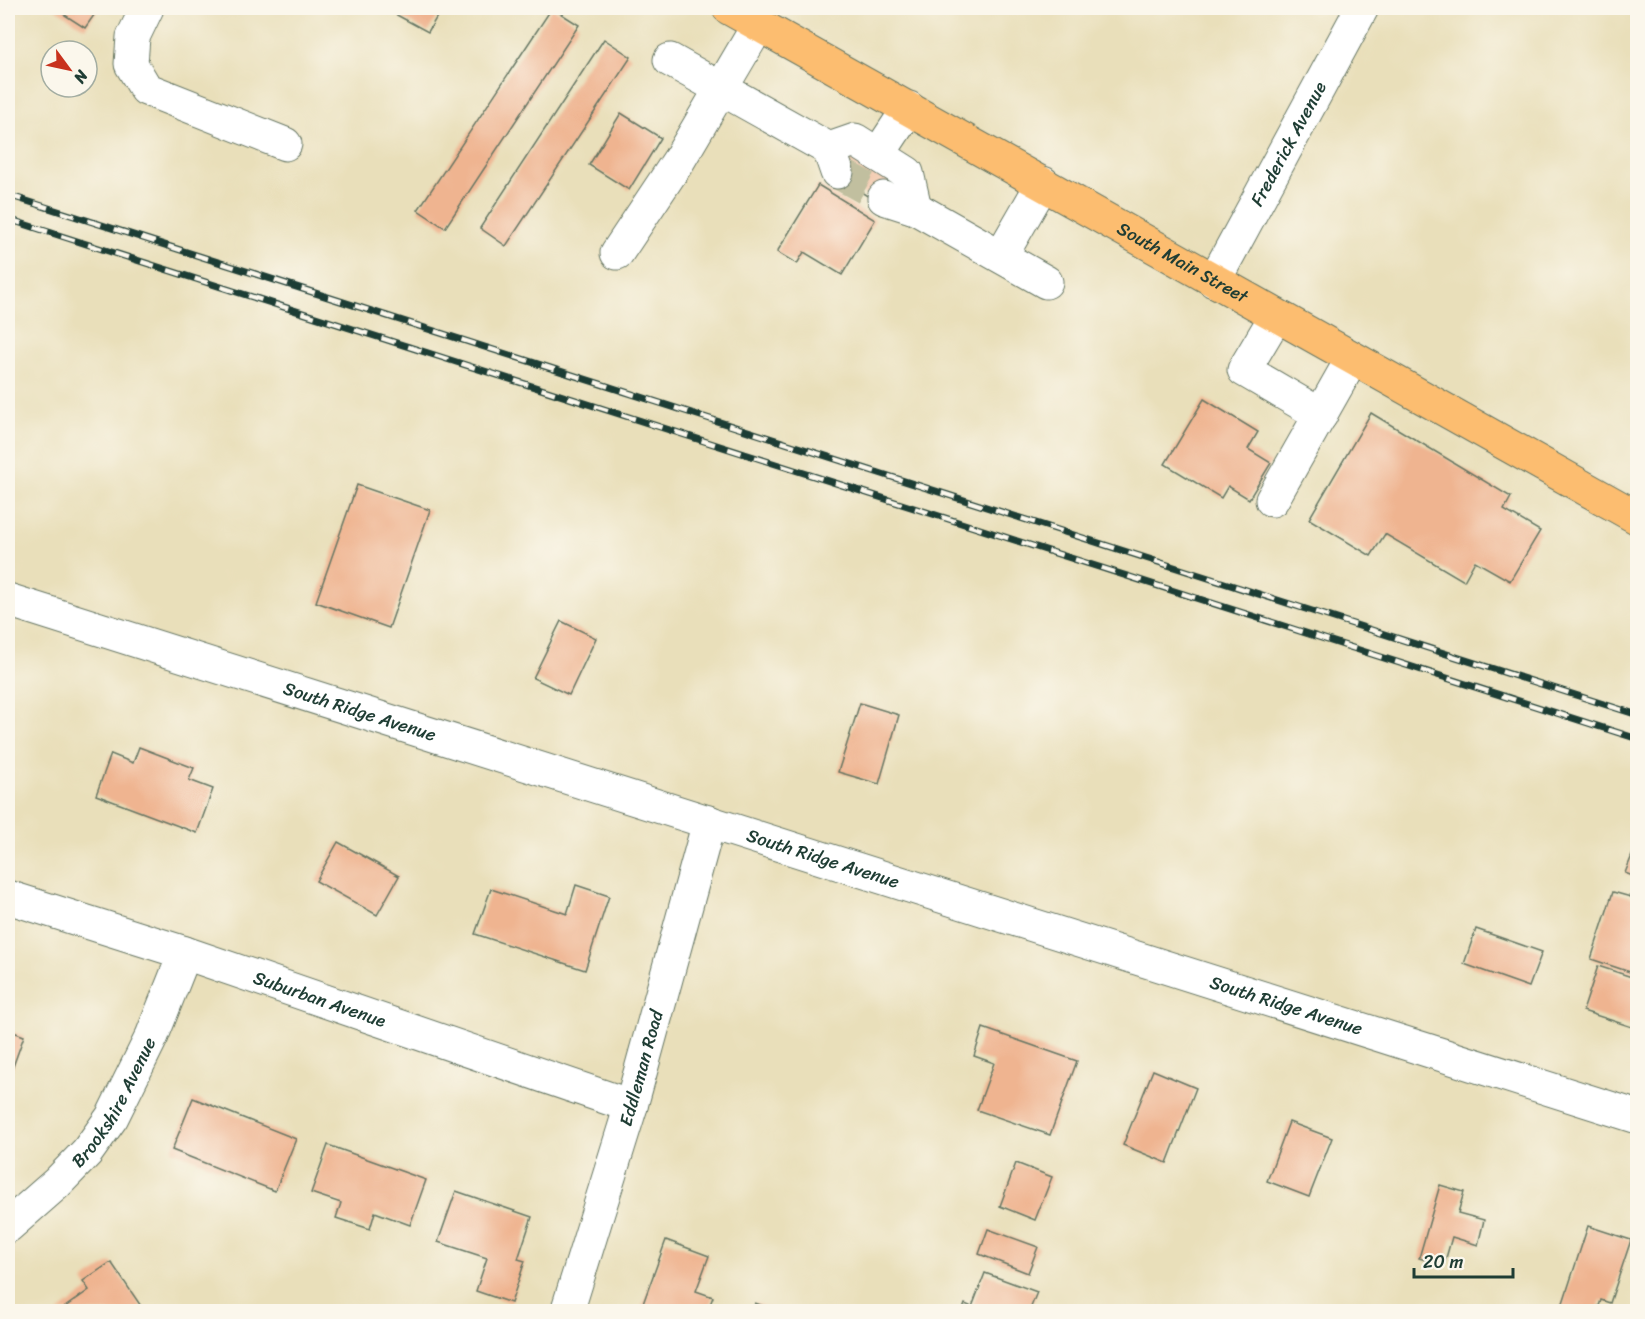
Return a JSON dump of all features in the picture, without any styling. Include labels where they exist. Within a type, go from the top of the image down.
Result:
[{"type":"main road","name":"South Main Street","points":[[729,8],[1638,518]]},
{"type":"street","points":[[147,8],[133,37],[131,64],[146,89],[285,144]]},
{"type":"street","name":"Frederick Avenue","points":[[1214,281],[1362,8]]},
{"type":"street","points":[[617,253],[679,160],[759,24]]},
{"type":"street","points":[[670,60],[833,160],[855,140],[907,172],[915,208]]},
{"type":"street","points":[[878,155],[909,108]]},
{"type":"street","points":[[1001,256],[1043,183]]},
{"type":"street","points":[[884,198],[915,208],[1046,282]]},
{"type":"street","points":[[1276,316],[1244,370],[1321,415]]},
{"type":"street","points":[[1272,500],[1352,359]]},
{"type":"street","name":"South Ridge Avenue","points":[[8,600],[1638,1117]]},
{"type":"street","name":"Eddleman Road","points":[[567,1311],[631,1106],[709,822]]},
{"type":"street","name":"Suburban Avenue","points":[[8,897],[185,953],[631,1106]]},
{"type":"street","name":"Brookshire Avenue","points":[[8,1226],[57,1183],[87,1152],[112,1117],[152,1036],[185,953]]},
{"type":"building","points":[[54,8],[99,8],[85,28]]},
{"type":"building","points":[[384,8],[442,8],[428,32]]},
{"type":"building","points":[[552,8],[579,25],[445,228],[418,210]]},
{"type":"building","points":[[604,39],[631,57],[506,246],[480,228]]},
{"type":"building","points":[[621,113],[661,138],[629,190],[589,165]]},
{"type":"building","points":[[852,146],[899,174],[880,204],[834,175]]},
{"type":"building","points":[[818,185],[875,220],[842,275],[804,252],[797,264],[777,252]]},
{"type":"building","points":[[1204,399],[1258,432],[1248,449],[1271,463],[1249,499],[1228,486],[1221,498],[1165,464]]},
{"type":"building","points":[[1371,413],[1511,497],[1504,510],[1540,531],[1510,581],[1475,561],[1464,581],[1385,534],[1371,556],[1309,519]]},
{"type":"building","points":[[357,485],[430,510],[389,628],[316,602]]},
{"type":"building","points":[[561,621],[596,638],[569,695],[533,678]]},
{"type":"building","points":[[860,703],[899,715],[879,784],[838,772]]},
{"type":"building","points":[[139,747],[194,768],[189,780],[213,789],[197,833],[96,795],[111,754],[133,763]]},
{"type":"building","points":[[338,842],[399,876],[377,915],[316,881]]},
{"type":"building","points":[[1635,848],[1638,849],[1638,878],[1625,873]]},
{"type":"building","points":[[576,885],[609,896],[585,970],[475,934],[491,889],[567,914]]},
{"type":"building","points":[[1613,892],[1638,899],[1638,960],[1633,973],[1591,959]]},
{"type":"building","points":[[1476,929],[1542,952],[1529,987],[1464,964]]},
{"type":"building","points":[[1598,966],[1638,979],[1638,1029],[1583,1011]]},
{"type":"building","points":[[983,1028],[1077,1061],[1050,1135],[977,1110],[994,1063],[974,1056]]},
{"type":"building","points":[[8,1030],[24,1036],[10,1075],[8,1074]]},
{"type":"building","points":[[1153,1070],[1196,1088],[1167,1163],[1123,1145]]},
{"type":"building","points":[[193,1098],[296,1139],[275,1191],[172,1150]]},
{"type":"building","points":[[1289,1122],[1332,1138],[1309,1197],[1267,1181]]},
{"type":"building","points":[[328,1145],[426,1180],[410,1225],[375,1212],[370,1229],[336,1218],[341,1203],[311,1193]]},
{"type":"building","points":[[1016,1163],[1052,1177],[1035,1220],[1000,1206]]},
{"type":"building","points":[[1440,1185],[1464,1192],[1458,1213],[1484,1220],[1478,1245],[1452,1237],[1444,1265],[1419,1258]]},
{"type":"building","points":[[456,1191],[532,1217],[518,1259],[525,1261],[511,1303],[476,1291],[487,1258],[438,1242]]},
{"type":"building","points":[[1588,1226],[1631,1240],[1610,1303],[1601,1300],[1597,1312],[1560,1312]]},
{"type":"building","points":[[988,1229],[1038,1247],[1028,1273],[979,1254]]},
{"type":"building","points":[[666,1240],[709,1256],[696,1291],[713,1297],[707,1312],[694,1308],[693,1312],[640,1312]]},
{"type":"building","points":[[111,1262],[145,1312],[58,1312],[89,1290],[83,1281]]},
{"type":"building","points":[[985,1273],[1037,1292],[1029,1312],[962,1312],[965,1304],[972,1307]]},
{"type":"building","points":[[755,1303],[777,1311],[777,1312],[752,1312]]},
{"type":"tunnel","points":[[837,172],[884,198]]},
{"type":"railway","points":[[8,195],[1638,715]]},
{"type":"railway","points":[[8,219],[1638,739]]}]
